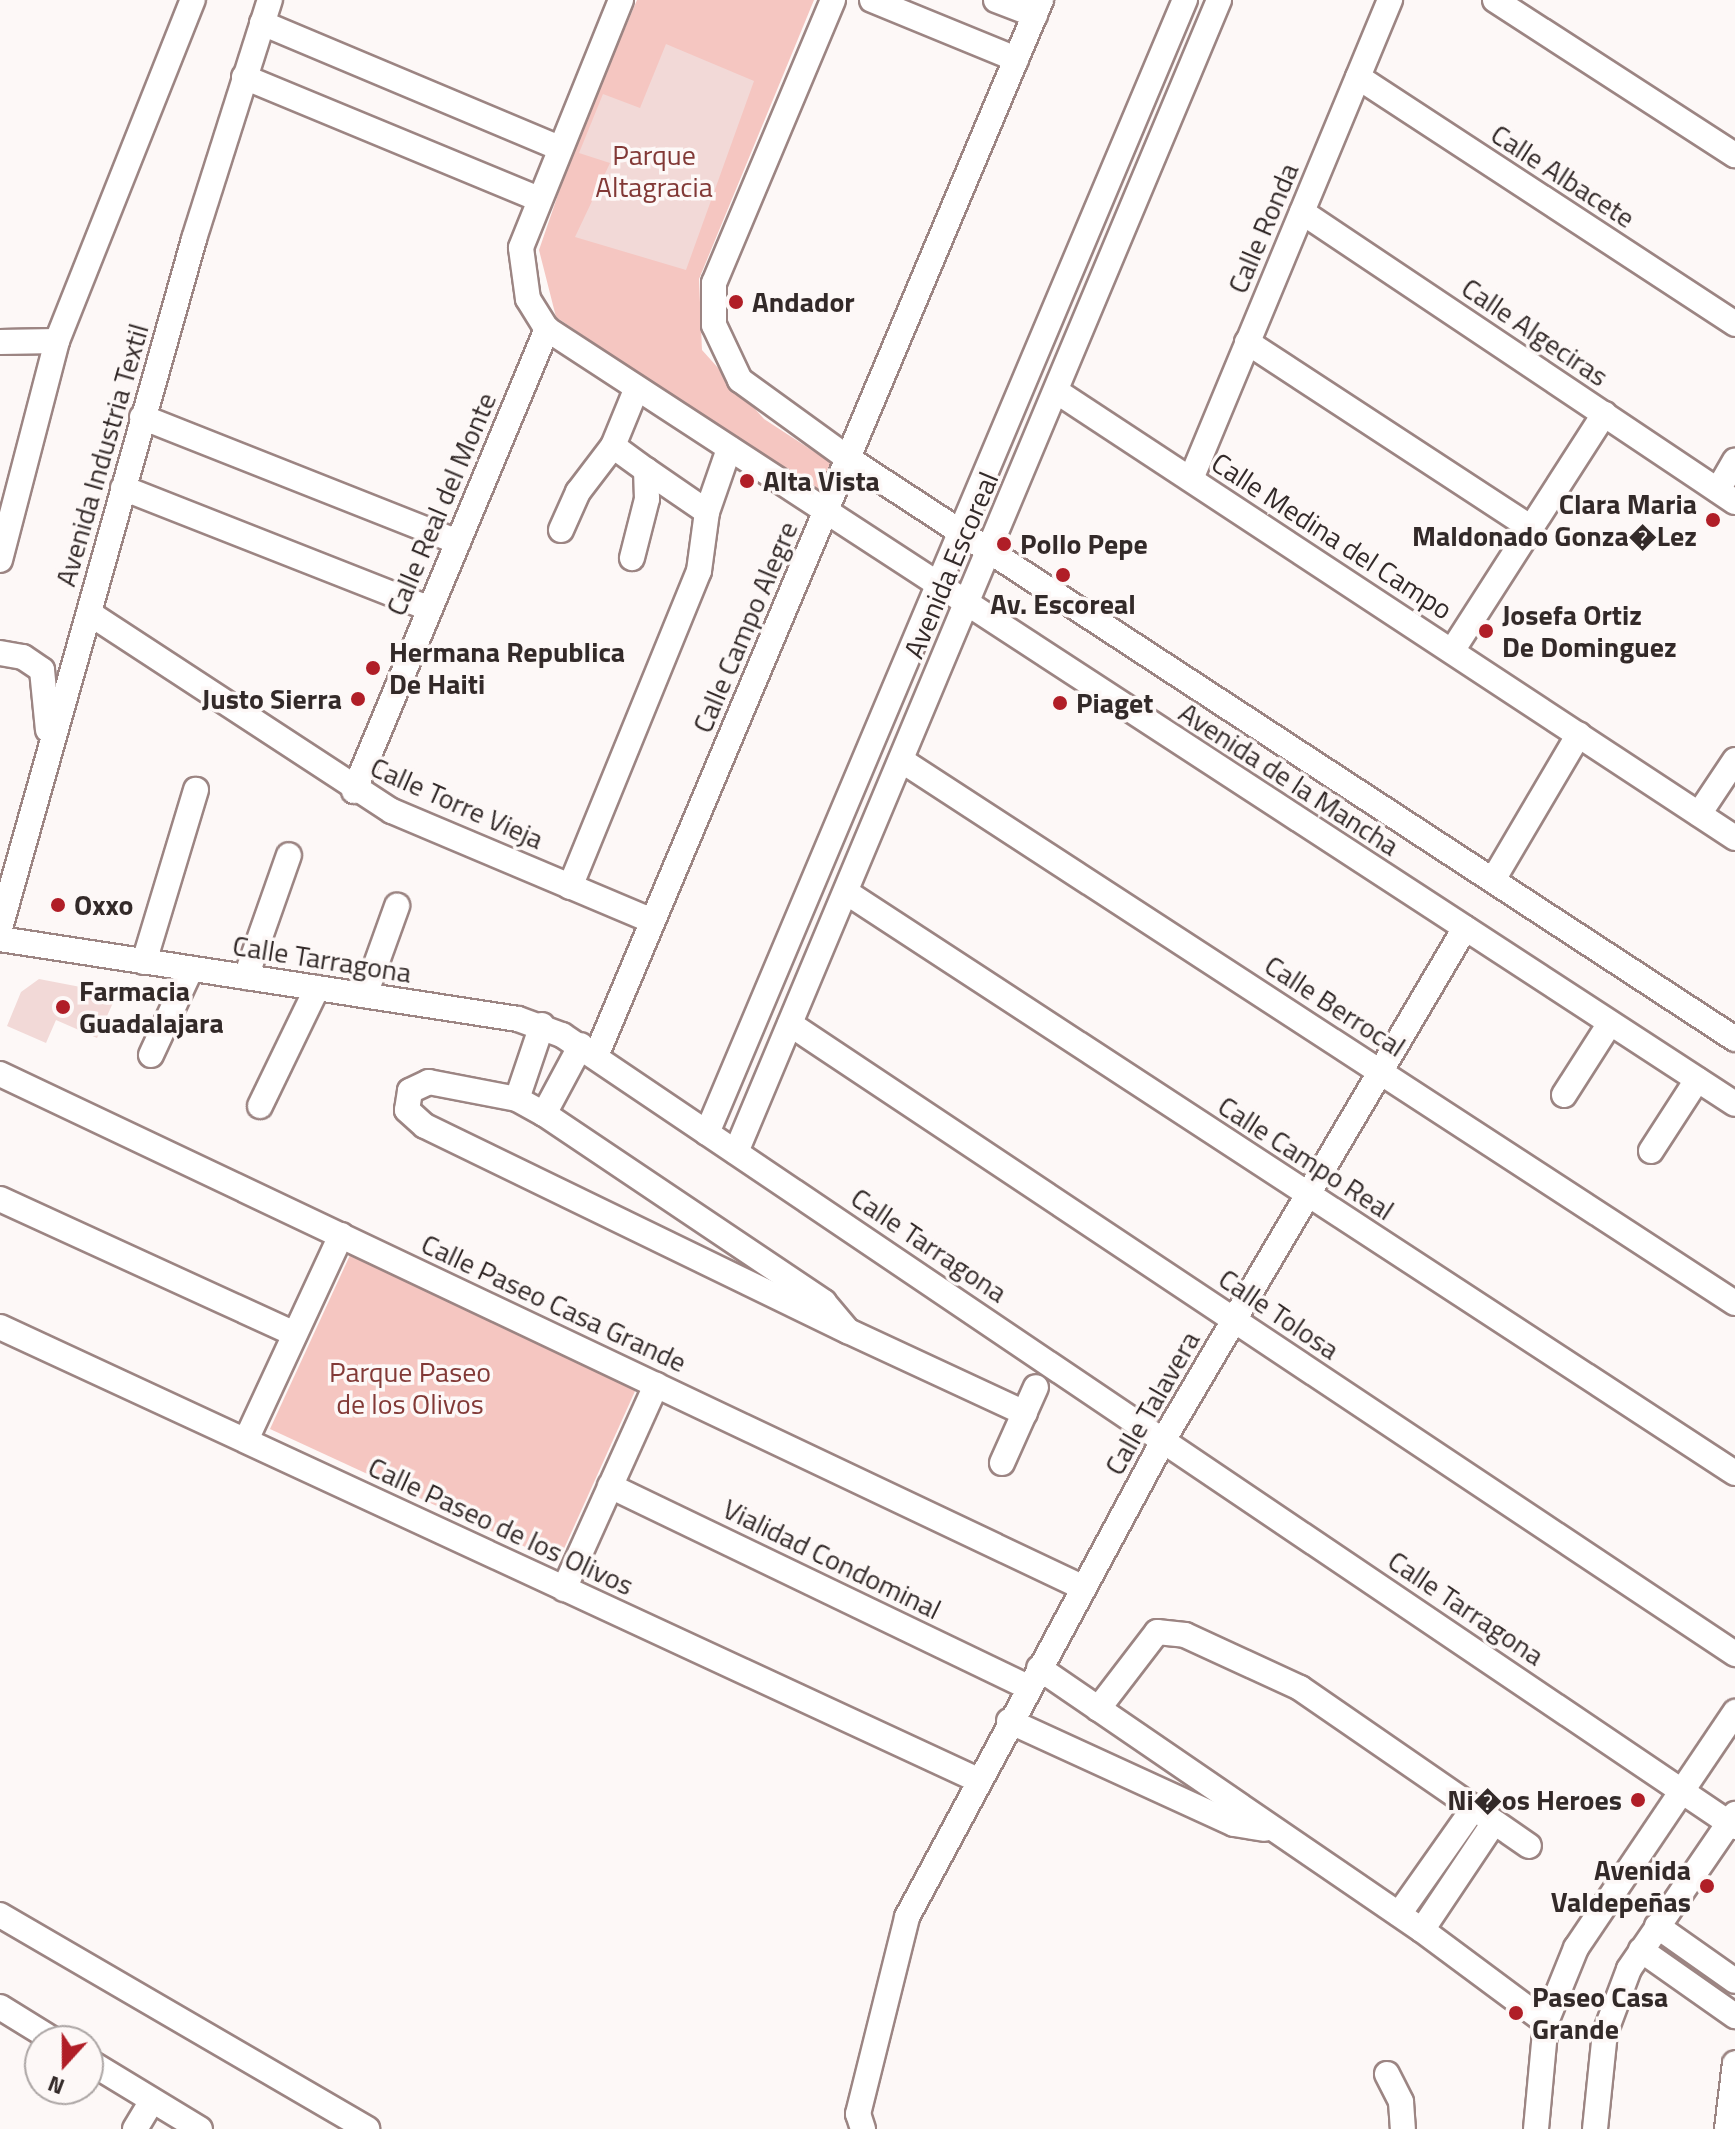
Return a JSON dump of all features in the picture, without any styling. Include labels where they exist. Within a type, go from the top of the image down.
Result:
[{"type":"street","points":[[0,560],[57,341],[193,0]]},
{"type":"street","name":"Avenida de la Mancha","points":[[621,0],[538,199],[519,265],[528,299],[547,329],[826,514],[1735,1104]]},
{"type":"street","name":"Avenida de la Mancha","points":[[833,0],[714,283],[710,303],[722,349],[740,380],[849,459],[1735,1039]]},
{"type":"street","points":[[872,0],[1016,59]]},
{"type":"street","points":[[996,0],[1038,8]]},
{"type":"street","name":"Avenida Escoreal","points":[[707,1133],[1185,0]]},
{"type":"street","name":"Avenida Escoreal","points":[[736,1152],[1219,0]]},
{"type":"street","name":"Calle Ronda","points":[[1191,479],[1390,0]]},
{"type":"street","points":[[1495,0],[1735,155]]},
{"type":"street","name":"Calle Campo Alegre","points":[[544,1114],[589,1051],[652,921],[1038,8]]},
{"type":"street","points":[[266,12],[559,148]]},
{"type":"street","name":"Avenida Industria Textil","points":[[0,928],[142,417],[266,12]]},
{"type":"street","points":[[244,77],[538,199]]},
{"type":"street","name":"Calle Albacete","points":[[1358,77],[1735,324]]},
{"type":"street","name":"Calle Algeciras","points":[[1302,212],[1726,496]]},
{"type":"street","name":"Calle Real del Monte","points":[[354,791],[547,329]]},
{"type":"street","points":[[0,342],[57,341]]},
{"type":"street","points":[[1247,342],[1531,528]]},
{"type":"street","points":[[561,530],[584,482],[613,446],[636,390]]},
{"type":"street","name":"Calle Medina del Campo","points":[[1056,391],[1735,838]]},
{"type":"street","points":[[1452,651],[1604,414]]},
{"type":"street","points":[[142,417],[458,542]]},
{"type":"street","points":[[613,446],[707,512]]},
{"type":"street","points":[[570,887],[699,571],[707,512],[729,449]]},
{"type":"street","points":[[1726,496],[1735,461]]},
{"type":"street","points":[[632,558],[647,499],[646,470]]},
{"type":"street","points":[[123,488],[430,609]]},
{"type":"street","name":"Calle Torre Vieja","points":[[89,613],[354,791],[652,921]]},
{"type":"street","points":[[0,653],[23,657],[42,670],[48,748]]},
{"type":"street","points":[[1493,880],[1579,734]]},
{"type":"street","name":"Calle Berrocal","points":[[901,760],[1735,1303]]},
{"type":"street","points":[[1699,814],[1735,760]]},
{"type":"street","points":[[144,962],[196,790]]},
{"type":"street","points":[[246,977],[289,855]]},
{"type":"street","name":"Calle Campo Real","points":[[846,892],[1735,1473]]},
{"type":"street","points":[[365,995],[397,906]]},
{"type":"street","name":"Calle Talavera","points":[[863,2129],[858,2114],[907,1917],[1009,1721],[1164,1439],[1465,928]]},
{"type":"street","name":"Calle Tarragona","points":[[0,939],[542,1025],[589,1051],[1681,1790],[1733,1821]]},
{"type":"street","points":[[151,1055],[191,969]]},
{"type":"street","points":[[260,1106],[317,988]]},
{"type":"street","points":[[1564,1095],[1610,1023]]},
{"type":"street","name":"Calle Tolosa","points":[[790,1024],[1735,1654]]},
{"type":"street","points":[[517,1099],[542,1025]]},
{"type":"street","name":"Calle Paseo Casa Grande","points":[[0,1074],[1082,1587]]},
{"type":"street","points":[[1651,1151],[1697,1080]]},
{"type":"street","points":[[848,1331],[824,1302],[544,1114],[517,1099],[429,1082],[415,1086],[406,1104],[410,1116],[425,1126],[848,1331],[1025,1413]]},
{"type":"street","points":[[0,1199],[295,1334]]},
{"type":"street","points":[[246,1440],[341,1235]]},
{"type":"street","points":[[730,1274],[741,1263],[745,1249]]},
{"type":"street","name":"Calle Paseo de los Olivos","points":[[0,1327],[978,1780]]},
{"type":"street","points":[[564,1589],[656,1385]]},
{"type":"street","points":[[1002,1463],[1036,1387]]},
{"type":"street","name":"Vialidad Condominal","points":[[610,1486],[1033,1678]]},
{"type":"street","points":[[1098,1709],[1157,1632],[1170,1631],[1300,1688],[1529,1846]]},
{"type":"street","points":[[1033,1678],[1098,1709],[1422,1930],[1546,2022]]},
{"type":"street","points":[[1536,2129],[1546,2022],[1576,1948],[1735,1712]]},
{"type":"street","points":[[1009,1721],[1234,1824],[1272,1830]]},
{"type":"street","points":[[1399,1914],[1483,1817]]},
{"type":"street","points":[[1422,1930],[1483,1817]]},
{"type":"street","points":[[1595,2129],[1605,2033],[1641,1950],[1733,1821]]},
{"type":"street","points":[[0,1915],[367,2129]]},
{"type":"street","points":[[1657,1926],[1735,1981]]},
{"type":"street","points":[[1641,1950],[1735,2016]]},
{"type":"street","points":[[0,2007],[29,2025]]},
{"type":"street","points":[[1730,2124],[1735,2063]]},
{"type":"street","points":[[104,2071],[200,2129]]},
{"type":"street","points":[[1387,2074],[1401,2102],[1403,2129]]},
{"type":"street","points":[[135,2129],[152,2101]]},
{"type":"street","points":[[1385,2129],[1401,2102]]},
{"type":"green space","name":"Parque Altagracia","points":[[637,0],[814,0],[699,279],[702,350],[764,419],[833,464],[817,495],[556,317],[539,250],[574,148]]},
{"type":"green space","name":"Parque Paseo de los Olivos","points":[[351,1253],[636,1389],[558,1562],[270,1429]]},
{"type":"building","points":[[666,44],[754,81],[686,270],[575,237],[610,163],[579,153],[603,94],[640,108]]},
{"type":"building","name":"Farmacia Guadalajara","points":[[39,979],[117,994],[97,1038],[56,1020],[46,1043],[7,1026],[21,992]]},
{"type":"place","name":"Andador","points":[[736,302]]},
{"type":"place","name":"Alta Vista","points":[[747,481]]},
{"type":"place","name":"Clara Maria Maldonado Gonza�Lez","points":[[1713,520]]},
{"type":"place","name":"Pollo Pepe","points":[[1004,544]]},
{"type":"place","name":"Av. Escoreal","points":[[1063,575]]},
{"type":"place","name":"Josefa Ortiz De Dominguez","points":[[1486,631]]},
{"type":"place","name":"Hermana Republica De Haiti","points":[[373,668]]},
{"type":"place","name":"Justo Sierra","points":[[358,699]]},
{"type":"place","name":"Piaget","points":[[1060,703]]},
{"type":"place","name":"Oxxo","points":[[58,905]]},
{"type":"place","name":"Farmacia Guadalajara","points":[[63,1007]]},
{"type":"place","name":"Ni�os Heroes","points":[[1638,1800]]},
{"type":"place","name":"Avenida Valdepeñas","points":[[1707,1886]]},
{"type":"place","name":"Paseo Casa Grande","points":[[1516,2013]]}]
